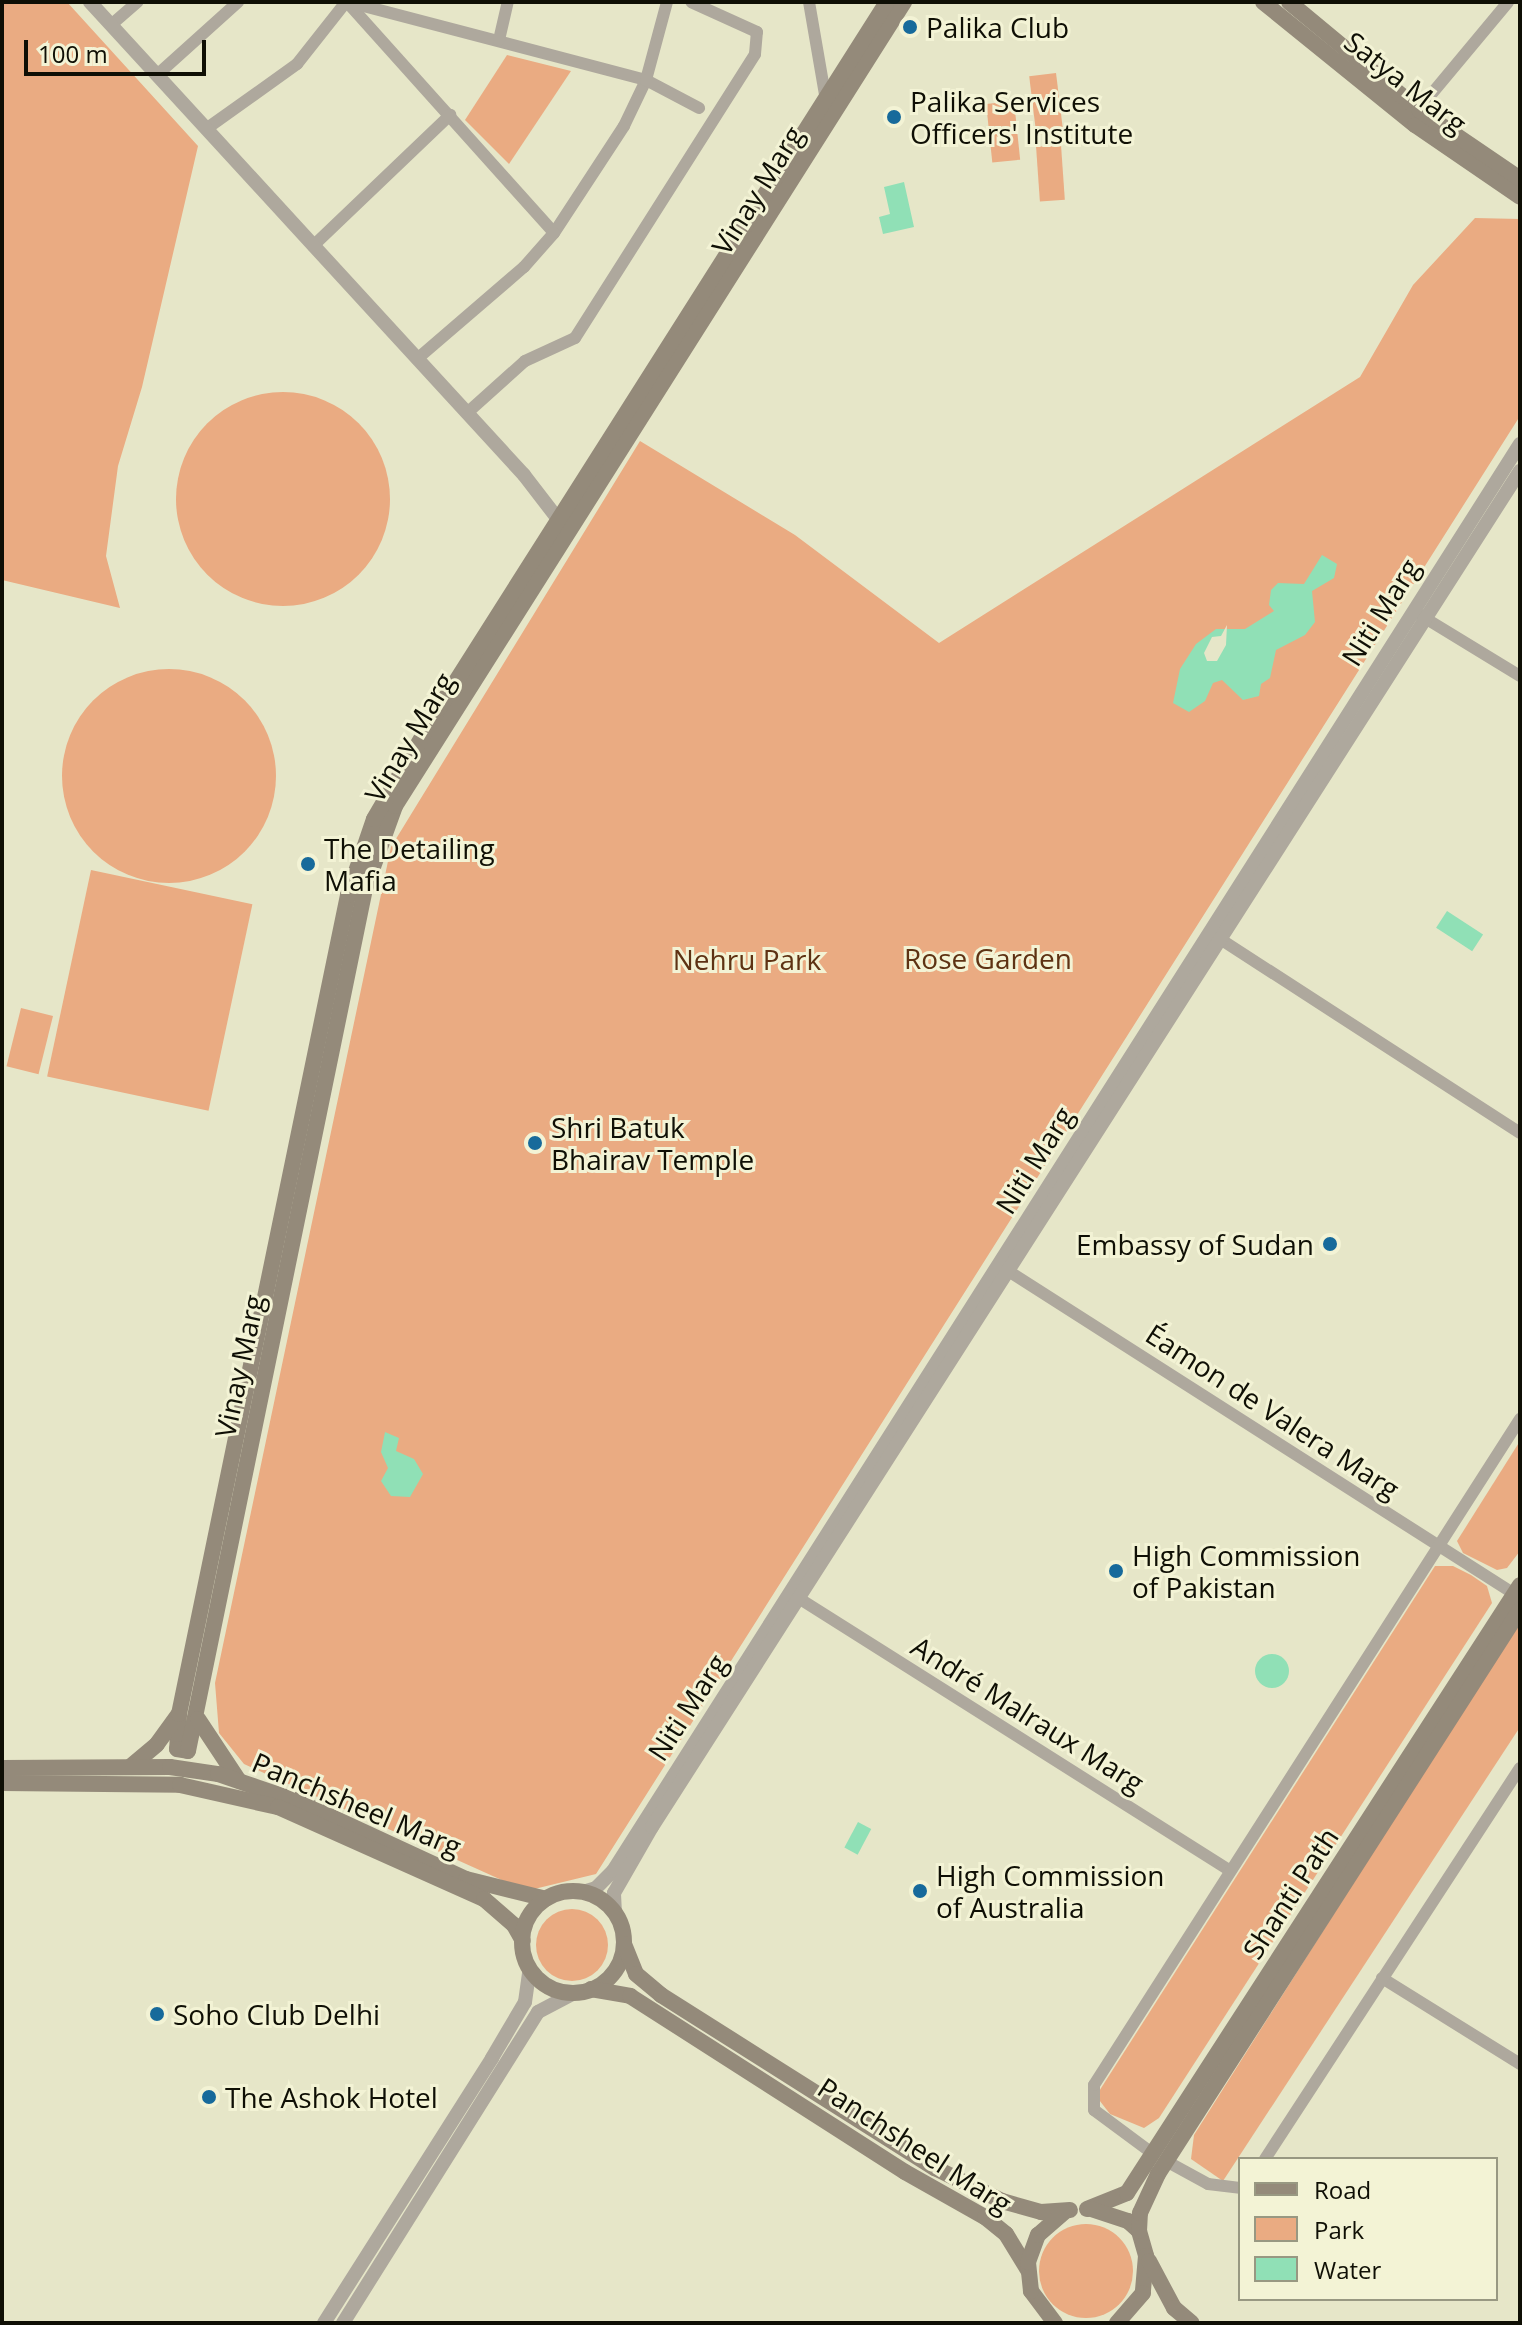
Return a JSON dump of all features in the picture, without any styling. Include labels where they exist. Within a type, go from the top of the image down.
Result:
[{"type":"main road","name":"Vinay Marg","points":[[887,2],[563,525],[395,806],[377,849],[211,1624],[194,1744],[182,1752],[176,1739],[179,1714],[348,895],[374,819],[394,783],[563,525],[904,2]]},
{"type":"main road","name":"Satya Marg","points":[[1263,2],[1520,197]]},
{"type":"main road","name":"Satya Marg","points":[[1289,2],[1414,115],[1520,179]]},
{"type":"main road","name":"Shanti Path","points":[[1087,2209],[1127,2193],[1159,2157],[1519,1597]]},
{"type":"main road","name":"Vinay Marg","points":[[130,1767],[157,1744],[179,1714]]},
{"type":"main road","points":[[198,1719],[239,1781]]},
{"type":"main road","name":"Panchsheel Marg","points":[[2,1768],[170,1767],[239,1781],[297,1801],[466,1879],[546,1899]]},
{"type":"main road","name":"Panchsheel Marg","points":[[2,1783],[180,1785],[278,1807],[484,1899],[514,1925],[523,1941]]},
{"type":"main road","points":[[583,1892],[615,1913],[624,1944],[617,1969],[583,1991],[546,1986],[530,1968],[523,1941],[532,1913],[546,1899],[583,1892]]},
{"type":"main road","name":"Panchsheel Marg","points":[[624,1944],[636,1974],[661,1995],[935,2168],[1002,2201],[1041,2212],[1087,2209]]},
{"type":"main road","name":"Panchsheel Marg","points":[[583,1991],[630,1996],[905,2172],[985,2217],[1006,2234],[1028,2270],[1037,2304]]},
{"type":"main road","name":"Shanti Path","points":[[1139,2231],[1140,2213],[1159,2157]]},
{"type":"main road","points":[[1087,2209],[1128,2221],[1139,2231],[1146,2256],[1174,2308],[1192,2323]]},
{"type":"main road","points":[[1028,2270],[1038,2235],[1070,2210]]},
{"type":"main road","points":[[1117,2323],[1143,2293],[1146,2256]]},
{"type":"main road","points":[[1037,2304],[1039,2323]]},
{"type":"main road","points":[[1037,2304],[1055,2323]]},
{"type":"street","points":[[90,2],[467,413],[563,525]]},
{"type":"street","points":[[111,25],[137,2]]},
{"type":"street","points":[[157,75],[238,2]]},
{"type":"street","points":[[206,129],[297,64],[347,2]]},
{"type":"street","points":[[347,2],[646,80],[699,108]]},
{"type":"street","points":[[347,2],[554,233]]},
{"type":"street","points":[[499,40],[508,2]]},
{"type":"street","points":[[417,359],[524,267],[554,233],[624,126],[646,80],[667,2]]},
{"type":"street","points":[[467,413],[525,361],[575,338],[755,54],[757,32],[691,2]]},
{"type":"street","points":[[809,2],[826,100]]},
{"type":"street","points":[[1414,115],[1508,2]]},
{"type":"street","points":[[313,246],[450,115]]},
{"type":"street","name":"Niti Marg","points":[[615,1913],[614,1893],[623,1875],[800,1599],[1418,614],[1520,444]]},
{"type":"street","name":"Niti Marg","points":[[1418,614],[1520,471]]},
{"type":"street","points":[[1418,614],[1520,676]]},
{"type":"street","points":[[1216,936],[1520,1133]]},
{"type":"street","name":"Niti Marg","points":[[583,1892],[596,1888],[613,1871],[1005,1269]]},
{"type":"street","name":"Éamon de Valera Marg","points":[[1005,1269],[1519,1597]]},
{"type":"street","points":[[1238,2188],[1208,2184],[1159,2157],[1094,2110],[1094,2085],[1520,1419]]},
{"type":"street","name":"André Malraux Marg","points":[[800,1599],[1229,1870]]},
{"type":"street","points":[[1266,2157],[1520,1768]]},
{"type":"street","points":[[324,2323],[525,2002],[530,1968]]},
{"type":"street","points":[[1382,1978],[1520,2064]]},
{"type":"street","points":[[343,2323],[538,2012],[583,1991]]},
{"type":"green space","points":[[2,2],[67,2],[198,146],[142,387],[118,466],[106,556],[120,608],[2,580]]},
{"type":"green space","points":[[507,55],[571,71],[509,164],[465,120]]},
{"type":"green space","points":[[1056,73],[1063,132],[1036,135],[1029,76]]},
{"type":"green space","points":[[1014,101],[1020,160],[992,163],[986,104]]},
{"type":"green space","points":[[1061,145],[1065,200],[1040,202],[1036,147]]},
{"type":"green space","name":"Nehru Park","points":[[1475,218],[1520,219],[1520,416],[596,1874],[526,1891],[244,1764],[219,1733],[215,1683],[391,847],[640,441],[795,535],[939,643],[1360,377],[1413,285]]},
{"type":"green space","points":[[283,392],[324,400],[359,423],[382,458],[390,499],[382,540],[359,575],[324,598],[283,606],[242,598],[207,575],[184,540],[176,499],[184,458],[207,423],[242,400]]},
{"type":"green space","points":[[169,669],[210,677],[245,700],[268,735],[276,776],[268,817],[245,852],[210,875],[169,883],[128,875],[93,852],[70,817],[62,776],[70,735],[93,700],[128,677]]},
{"type":"green space","points":[[91,870],[252,904],[209,1111],[47,1076]]},
{"type":"green space","points":[[21,1008],[53,1016],[39,1074],[6,1066]]},
{"type":"green space","points":[[1520,1441],[1520,1551],[1507,1568],[1497,1570],[1463,1553],[1457,1541]]},
{"type":"green space","points":[[1435,1566],[1453,1566],[1471,1575],[1487,1586],[1492,1603],[1159,2118],[1144,2128],[1110,2114],[1096,2096]]},
{"type":"green space","points":[[1520,1619],[1520,1727],[1223,2181],[1191,2159],[1194,2135]]},
{"type":"green space","points":[[572,1909],[592,1915],[602,1925],[608,1945],[602,1965],[592,1975],[572,1981],[552,1975],[542,1965],[536,1945],[542,1925],[552,1915]]},
{"type":"green space","points":[[1086,2224],[1104,2227],[1119,2238],[1130,2253],[1133,2271],[1130,2289],[1119,2304],[1104,2315],[1086,2318],[1068,2315],[1053,2304],[1042,2289],[1039,2271],[1042,2253],[1053,2238],[1068,2227]]},
{"type":"water","points":[[904,182],[914,227],[883,234],[879,217],[890,214],[884,187]]},
{"type":"water","points":[[1322,555],[1337,564],[1334,578],[1312,591],[1315,622],[1305,635],[1276,650],[1270,678],[1261,684],[1259,696],[1243,700],[1222,680],[1213,683],[1205,701],[1189,712],[1173,703],[1180,669],[1196,644],[1216,629],[1245,629],[1274,611],[1269,605],[1271,590],[1278,583],[1304,584]]},
{"type":"water","points":[[1447,911],[1483,934],[1472,951],[1436,928]]},
{"type":"water","points":[[385,1432],[399,1438],[396,1451],[414,1459],[423,1474],[410,1497],[391,1496],[381,1481],[388,1468],[381,1452]]},
{"type":"water","points":[[1272,1654],[1284,1659],[1289,1671],[1284,1683],[1272,1688],[1260,1683],[1255,1671],[1260,1659]]},
{"type":"water","points":[[858,1822],[871,1829],[858,1855],[844,1848]]},
{"type":"pier","points":[[1227,625],[1226,645],[1217,661],[1207,661],[1204,653],[1212,637],[1221,636]]},
{"type":"place","name":"Palika Club","points":[[910,27]]},
{"type":"place","name":"Palika Services Officers' Institute","points":[[894,117]]},
{"type":"place","name":"The Detailing Mafia","points":[[308,864]]},
{"type":"place","name":"Shri Batuk Bhairav Temple","points":[[535,1143]]},
{"type":"place","name":"Embassy of Sudan","points":[[1330,1244]]},
{"type":"place","name":"High Commission of Pakistan","points":[[1116,1571]]},
{"type":"place","name":"High Commission of Australia","points":[[920,1891]]},
{"type":"place","name":"Soho Club Delhi","points":[[157,2014]]},
{"type":"place","name":"The Ashok Hotel","points":[[209,2097]]},
{"type":"park label","name":"Rose Garden","points":[[988,958]]}]
